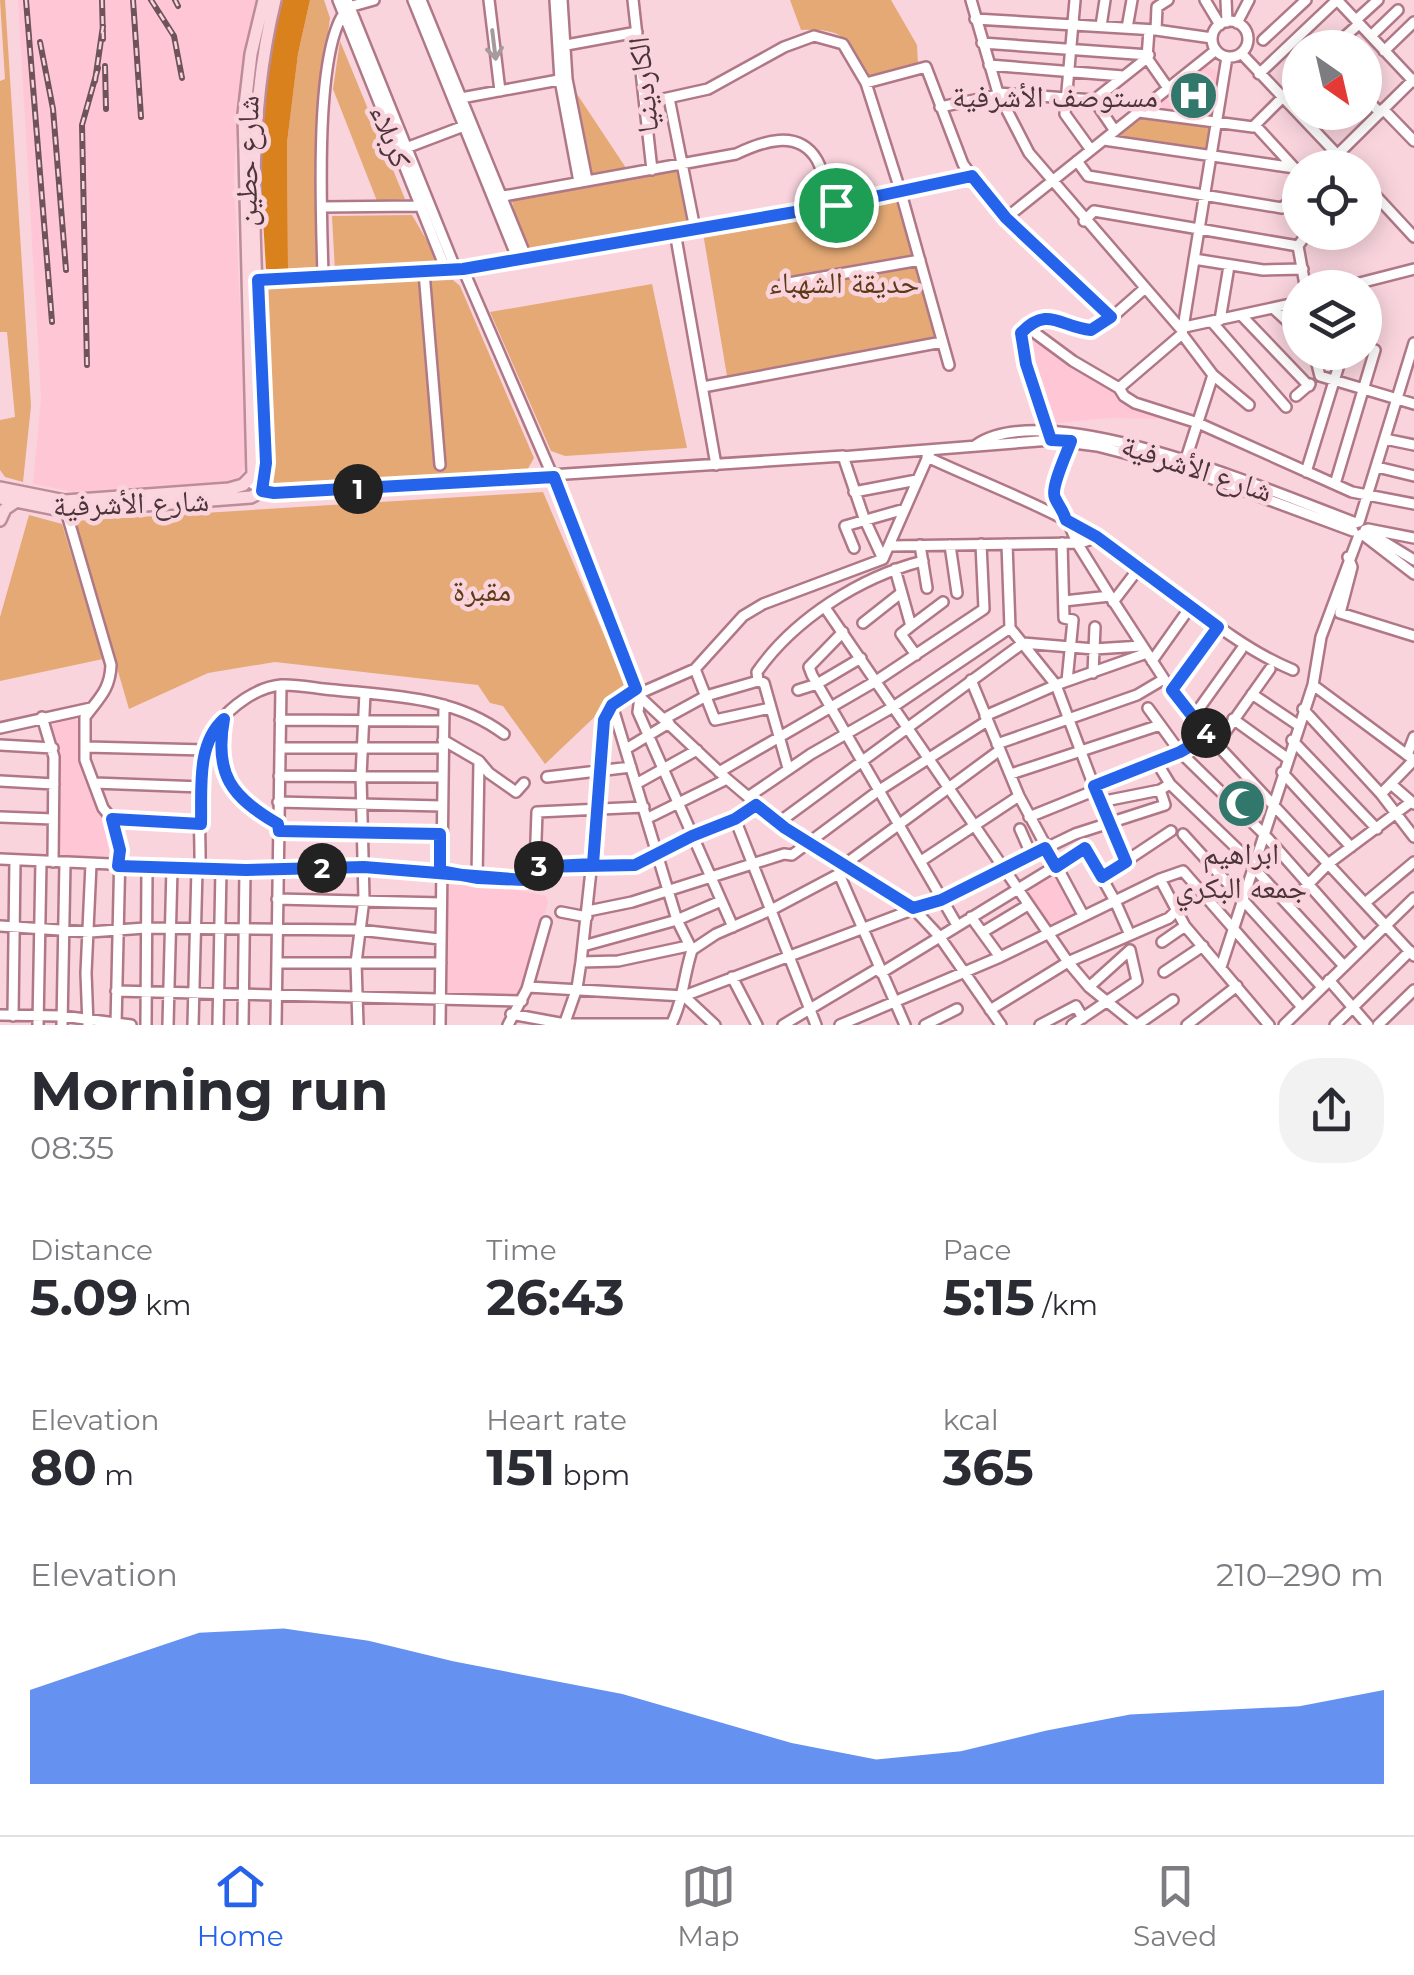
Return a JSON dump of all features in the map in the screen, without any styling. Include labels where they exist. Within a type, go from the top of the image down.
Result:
[{"type":"main road","name":"شارع حطين","points":[[249,481],[254,469],[244,114],[251,54],[264,0]]},
{"type":"main road","name":"شارع حطين","points":[[262,491],[266,463],[254,116],[261,56],[275,0]]},
{"type":"main road","name":"شارع الأشرفية","points":[[0,488],[65,501],[229,490],[249,481]]},
{"type":"main road","name":"شارع الأشرفية","points":[[0,498],[66,511],[251,497],[262,491]]},
{"type":"main road","points":[[0,520],[5,509],[15,502]]},
{"type":"street","name":"كربلاء","points":[[338,0],[346,6],[455,270]]},
{"type":"street","points":[[323,277],[320,132],[334,31],[346,6],[374,0]]},
{"type":"street","points":[[412,0],[523,259]]},
{"type":"street","points":[[421,0],[497,197]]},
{"type":"street","points":[[489,0],[500,91]]},
{"type":"street","points":[[558,0],[563,79],[583,181]]},
{"type":"street","name":"الكاردينيا","points":[[633,0],[652,170]]},
{"type":"street","points":[[971,0],[999,94],[1029,154],[1182,330],[1213,375],[1249,405]]},
{"type":"street","points":[[1075,0],[1066,114],[1091,150]]},
{"type":"street","points":[[1101,26],[1105,0]]},
{"type":"street","points":[[1128,28],[1132,0]]},
{"type":"street","points":[[940,107],[999,94],[1094,100],[1148,56],[1157,8],[1168,0]]},
{"type":"street","points":[[1205,0],[1228,23],[1247,34],[1247,45],[1241,54],[1227,57],[1216,50],[1212,38]]},
{"type":"street","points":[[1226,0],[1228,23]]},
{"type":"street","points":[[1212,38],[1249,0]]},
{"type":"street","points":[[1286,0],[1295,10]]},
{"type":"street","points":[[1264,40],[1306,0]]},
{"type":"street","points":[[1260,74],[1337,0],[1365,30]]},
{"type":"street","points":[[1350,30],[1378,0]]},
{"type":"street","name":"كربلاء","points":[[346,6],[418,206],[455,270]]},
{"type":"street","points":[[1376,30],[1398,10]]},
{"type":"street","points":[[975,19],[1153,30],[1212,38]]},
{"type":"street","points":[[1382,110],[1413,81],[1384,51],[1414,22]]},
{"type":"street","points":[[560,46],[637,32]]},
{"type":"street","points":[[645,104],[708,89],[784,47],[814,36],[844,44],[866,83],[949,365]]},
{"type":"street","points":[[982,43],[1148,56]]},
{"type":"street","points":[[1006,218],[1216,50]]},
{"type":"street","points":[[1241,54],[1282,96]]},
{"type":"street","points":[[1148,56],[1168,88]]},
{"type":"street","points":[[1182,330],[1227,57]]},
{"type":"street","points":[[989,65],[1123,76]]},
{"type":"street","points":[[866,83],[926,67],[972,176],[1006,218],[1111,317]]},
{"type":"street","points":[[461,98],[563,79]]},
{"type":"street","points":[[669,98],[694,229]]},
{"type":"street","points":[[1138,112],[1253,127],[1282,98]]},
{"type":"street","points":[[1094,100],[1115,130]]},
{"type":"street","points":[[1382,112],[1414,140]]},
{"type":"street","points":[[1255,124],[1282,154]]},
{"type":"street","points":[[406,148],[464,126]]},
{"type":"street","points":[[1315,130],[1334,150]]},
{"type":"street","points":[[1342,150],[1362,130]]},
{"type":"street","points":[[497,197],[736,154],[773,139],[805,148],[816,159],[836,205]]},
{"type":"street","points":[[1104,140],[1282,168]]},
{"type":"street","points":[[1077,161],[1088,176],[1282,208]]},
{"type":"street","points":[[258,280],[455,270],[836,205],[972,176]]},
{"type":"street","points":[[1382,202],[1413,234]]},
{"type":"street","points":[[322,207],[418,206]]},
{"type":"street","points":[[1084,221],[1094,211],[1282,243]]},
{"type":"street","points":[[675,232],[716,465]]},
{"type":"street","points":[[1299,250],[1303,270]]},
{"type":"street","points":[[1194,258],[1229,266],[1282,270]]},
{"type":"street","points":[[784,284],[920,260]]},
{"type":"street","points":[[1216,321],[1229,266]]},
{"type":"street","points":[[1382,277],[1414,269]]},
{"type":"street","points":[[455,270],[554,477],[638,693],[638,712],[734,928]]},
{"type":"street","points":[[424,272],[440,464]]},
{"type":"street","points":[[1050,436],[1020,338],[1026,328],[1039,318],[1055,318],[1091,330],[1144,289]]},
{"type":"street","points":[[1119,388],[1182,330],[1282,307]]},
{"type":"street","points":[[1274,309],[1282,316]]},
{"type":"street","points":[[1242,316],[1309,386]]},
{"type":"street","points":[[1216,321],[1286,407]]},
{"type":"street","points":[[1026,328],[1135,402],[1198,423],[1335,484],[1414,504]]},
{"type":"street","points":[[702,388],[942,342]]},
{"type":"street","points":[[1221,966],[1312,685],[1320,638],[1360,529],[1414,344]]},
{"type":"street","points":[[1318,370],[1320,376]]},
{"type":"street","points":[[1306,472],[1339,370]]},
{"type":"street","points":[[1335,484],[1369,370]]},
{"type":"street","points":[[1184,464],[1213,375]]},
{"type":"street","points":[[1296,396],[1320,376]]},
{"type":"street","points":[[1320,376],[1414,404]]},
{"type":"street","name":"شارع الأشرفية","points":[[249,481],[262,491],[274,493],[889,452],[930,453],[976,445],[993,436],[1109,440],[1360,529],[1414,560]]},
{"type":"street","name":"شارع الأشرفية","points":[[1050,436],[1184,464],[1338,526],[1360,529],[1414,574]]},
{"type":"street","points":[[1385,439],[1414,445]]},
{"type":"street","points":[[1071,441],[1053,492],[1077,543],[1164,679],[1208,736],[1412,954],[1335,1025]]},
{"type":"street","points":[[564,1024],[577,988],[584,946],[604,720],[612,705],[695,670],[743,616],[763,604],[883,559],[930,453],[1097,537],[1218,627],[1293,670]]},
{"type":"street","points":[[844,456],[864,518],[892,570],[911,626]]},
{"type":"street","points":[[1377,467],[1414,476]]},
{"type":"street","points":[[854,492],[917,480]]},
{"type":"street","points":[[854,548],[845,526],[905,509]]},
{"type":"street","points":[[66,511],[111,665],[104,695],[85,717],[85,760],[103,808],[112,819],[120,850],[116,1023]]},
{"type":"street","points":[[1338,526],[1350,546]]},
{"type":"street","points":[[1360,529],[1414,538]]},
{"type":"street","points":[[1360,529],[1350,546],[1352,568],[1340,614],[1414,636]]},
{"type":"street","points":[[890,546],[1077,543],[1097,537]]},
{"type":"street","points":[[1062,543],[1064,618],[1072,620],[1067,681]]},
{"type":"street","points":[[0,859],[220,870],[364,867],[524,880],[535,867],[537,812],[646,813],[678,804],[777,737],[876,681],[984,609],[981,544]]},
{"type":"street","points":[[1007,544],[1010,628],[1056,684],[1126,862]]},
{"type":"street","points":[[920,545],[927,588]]},
{"type":"street","points":[[950,545],[957,594]]},
{"type":"street","points":[[758,681],[757,672],[783,639],[892,570],[922,561]]},
{"type":"street","points":[[1064,601],[1111,599],[1140,568]]},
{"type":"street","points":[[818,583],[842,632],[1068,962],[1090,987],[1136,1025],[1172,1000]]},
{"type":"street","points":[[862,624],[901,592]]},
{"type":"street","points":[[916,655],[901,634],[943,602]]},
{"type":"street","points":[[562,912],[587,914],[784,854],[792,855],[878,790],[986,718],[1056,684],[1147,653],[1191,606]]},
{"type":"street","points":[[1094,673],[1095,627]]},
{"type":"street","points":[[1172,690],[1218,627]]},
{"type":"street","points":[[535,867],[635,865],[735,819],[788,768],[894,707],[1010,628]]},
{"type":"street","points":[[842,632],[810,667],[860,762],[957,925]]},
{"type":"street","points":[[778,823],[1023,643],[1147,653]]},
{"type":"street","points":[[1193,717],[1241,650]]},
{"type":"street","points":[[798,690],[817,684],[861,658]]},
{"type":"street","points":[[1216,744],[1270,669]]},
{"type":"street","points":[[695,670],[716,720],[770,708]]},
{"type":"street","points":[[581,962],[618,961],[690,948],[772,910],[841,869],[998,747],[1137,695],[1164,679]]},
{"type":"street","points":[[971,680],[1018,796],[1083,916]]},
{"type":"street","points":[[626,749],[706,696],[758,681],[764,683],[788,768]]},
{"type":"street","points":[[1312,685],[1414,760],[1381,794]]},
{"type":"street","points":[[276,1025],[281,686]]},
{"type":"street","points":[[193,1025],[194,929],[205,750],[217,726],[244,700],[281,686],[411,697],[487,722],[504,734]]},
{"type":"street","points":[[358,1025],[356,963],[364,899],[361,776],[365,693]]},
{"type":"street","points":[[638,693],[778,823],[841,869],[913,908],[939,936],[1000,1025]]},
{"type":"street","points":[[1252,694],[1298,725]]},
{"type":"street","points":[[440,1025],[444,705]]},
{"type":"street","points":[[546,922],[528,987],[509,1020],[671,1025],[684,996],[690,948],[677,920],[612,705]]},
{"type":"street","points":[[0,728],[91,708]]},
{"type":"street","points":[[1148,708],[1180,752],[1263,834],[1363,946]]},
{"type":"street","points":[[1303,710],[1381,794],[1414,836]]},
{"type":"street","points":[[42,717],[53,748],[53,862]]},
{"type":"street","points":[[224,719],[218,748],[222,772],[247,803],[279,828],[440,834]]},
{"type":"street","points":[[1233,719],[1286,758]]},
{"type":"street","points":[[280,720],[444,721]]},
{"type":"street","points":[[1011,774],[1160,724]]},
{"type":"street","points":[[1029,817],[1180,752],[1208,736]]},
{"type":"street","points":[[1407,755],[1414,736]]},
{"type":"street","points":[[1292,740],[1377,829]]},
{"type":"street","points":[[280,748],[443,744],[479,761],[506,788],[516,792],[524,783]]},
{"type":"street","points":[[0,745],[53,748]]},
{"type":"street","points":[[86,747],[205,750]]},
{"type":"street","points":[[636,784],[697,750]]},
{"type":"street","points":[[478,878],[479,761]]},
{"type":"street","points":[[528,987],[684,996],[941,900],[1045,848],[1165,804],[1165,787],[1156,761]]},
{"type":"street","points":[[547,777],[631,767]]},
{"type":"street","points":[[1282,772],[1351,847]]},
{"type":"street","points":[[280,776],[442,777]]},
{"type":"street","points":[[0,781],[54,784]]},
{"type":"street","points":[[94,784],[202,788]]},
{"type":"street","points":[[1288,905],[1328,864],[1413,803],[1391,784]]},
{"type":"street","points":[[1100,802],[1165,787]]},
{"type":"street","points":[[1165,787],[1253,865],[1344,966]]},
{"type":"street","points":[[920,861],[1018,796]]},
{"type":"street","points":[[278,802],[441,806]]},
{"type":"street","points":[[0,817],[52,820]]},
{"type":"street","points":[[112,819],[201,824]]},
{"type":"street","points":[[735,819],[816,1025]]},
{"type":"street","points":[[1020,830],[1031,854]]},
{"type":"street","points":[[1102,877],[1171,831]]},
{"type":"street","points":[[1183,834],[1368,1025]]},
{"type":"street","points":[[881,974],[1085,848],[1130,934]]},
{"type":"street","points":[[13,1016],[16,860]]},
{"type":"street","points":[[38,1020],[41,861]]},
{"type":"street","points":[[62,1020],[65,862]]},
{"type":"street","points":[[1365,904],[1414,862]]},
{"type":"street","points":[[88,1022],[90,864]]},
{"type":"street","points":[[146,1025],[147,867]]},
{"type":"street","points":[[168,1025],[172,868]]},
{"type":"street","points":[[841,869],[861,928],[905,1025]]},
{"type":"street","points":[[218,1025],[220,870]]},
{"type":"street","points":[[243,1025],[246,870]]},
{"type":"street","points":[[840,1025],[1000,957],[1160,878],[1183,871],[1302,1006]]},
{"type":"street","points":[[1160,878],[1186,926],[1269,1025]]},
{"type":"street","points":[[1284,1025],[1414,898]]},
{"type":"street","points":[[277,899],[441,902]]},
{"type":"street","points":[[584,946],[677,920],[721,901]]},
{"type":"street","points":[[983,932],[1028,905]]},
{"type":"street","points":[[990,1010],[1068,962],[1169,918],[1176,910]]},
{"type":"street","points":[[971,916],[1000,957]]},
{"type":"street","points":[[0,926],[90,932],[118,928],[359,930],[440,938]]},
{"type":"street","points":[[1162,942],[1186,926]]},
{"type":"street","points":[[1164,972],[1203,946]]},
{"type":"street","points":[[1072,1025],[1137,981],[1130,950],[1090,987]]},
{"type":"street","points":[[278,962],[441,963]]},
{"type":"street","points":[[783,1025],[876,969],[881,974]]},
{"type":"street","points":[[0,972],[12,973]]},
{"type":"street","points":[[732,977],[756,1025]]},
{"type":"street","points":[[1187,1025],[1237,986]]},
{"type":"street","points":[[116,991],[522,1000]]},
{"type":"street","points":[[684,996],[715,1025]]},
{"type":"street","points":[[1386,1022],[1412,996]]},
{"type":"street","points":[[1040,1025],[1076,1006],[1083,1018]]},
{"type":"street","points":[[925,1025],[957,1009]]},
{"type":"street","points":[[0,1015],[130,1025]]},
{"type":"street","points":[[1055,1016],[1062,1025]]},
{"type":"shaded area","points":[[18,0],[257,0],[242,62],[234,174],[247,463],[239,477],[229,481],[73,492],[33,484],[41,397]]},
{"type":"shaded area","points":[[283,0],[310,0],[298,54],[287,143],[288,269],[266,269],[262,112],[267,60]]},
{"type":"shaded area","name":"مستوصف الأشرفية","points":[[1207,66],[1222,74],[1213,118],[1152,109]]},
{"type":"shaded area","points":[[1028,333],[1103,387],[1161,411],[1158,419],[1056,423],[1048,418]]},
{"type":"shaded area","points":[[74,718],[78,721],[79,763],[103,818],[114,856],[62,856],[58,852],[58,750],[52,726]]},
{"type":"shaded area","points":[[1053,868],[1078,913],[1047,930],[1017,890]]},
{"type":"shaded area","points":[[471,880],[546,896],[548,902],[522,994],[517,997],[447,997],[449,882]]},
{"type":"green space","points":[[0,0],[5,0],[31,406],[23,482],[5,477],[0,470],[0,420],[15,417],[7,332],[0,332],[0,81],[5,79]]},
{"type":"green space","points":[[310,0],[324,0],[330,18],[315,129],[316,267],[288,269],[287,143],[298,54]]},
{"type":"green space","points":[[790,0],[891,0],[917,45],[918,64],[868,78],[845,39],[828,31],[801,30]]},
{"type":"green space","points":[[340,41],[405,199],[377,201],[333,89]]},
{"type":"green space","points":[[577,94],[626,168],[590,176]]},
{"type":"green space","points":[[1142,116],[1213,127],[1207,153],[1115,138]]},
{"type":"green space","points":[[676,168],[690,222],[531,256],[523,247],[511,197]]},
{"type":"green space","name":"حديقة الشهباء","points":[[900,199],[937,340],[727,376],[703,233]]},
{"type":"green space","points":[[412,215],[440,263],[335,272],[332,216]]},
{"type":"green space","points":[[453,280],[460,286],[534,458],[526,472],[272,485],[267,291],[273,285]]},
{"type":"green space","points":[[652,284],[687,448],[565,456],[551,451],[490,312]]},
{"type":"green space","name":"مقبرة","points":[[543,492],[628,691],[604,708],[545,764],[503,706],[490,703],[478,685],[275,662],[208,673],[129,709],[74,521]]},
{"type":"green space","points":[[29,515],[62,524],[103,659],[0,681],[0,617]]},
{"type":"railway","points":[[26,0],[52,322]]},
{"type":"railway","points":[[102,0],[103,39]]},
{"type":"railway","points":[[133,0],[141,117]]},
{"type":"railway","points":[[151,0],[174,36],[182,78]]},
{"type":"railway","points":[[175,0],[178,6]]},
{"type":"railway","points":[[95,81],[103,26]]},
{"type":"railway","points":[[40,42],[53,109],[66,270]]},
{"type":"railway","points":[[105,66],[106,109]]},
{"type":"railway","points":[[87,365],[82,125],[98,68]]},
{"type":"place","name":"مستوصف الأشرفية","points":[[1193,96]]},
{"type":"place","name":"ابراهيم جمعه البكري","points":[[1241,804]]},
{"type":"route","points":[[836,205],[463,269],[258,280],[266,463],[262,491],[554,477],[636,689],[612,705],[604,720],[593,864],[558,864],[535,867],[524,880],[440,871],[364,867],[246,870],[118,866],[120,850],[112,819],[201,824],[205,750],[224,719],[218,748],[222,772],[258,813],[278,824],[279,831],[440,834],[440,871],[478,878],[524,880],[535,867],[558,864],[635,865],[735,819],[756,805],[785,828],[913,908],[941,900],[1045,848],[1056,867],[1085,848],[1102,877],[1126,862],[1094,786],[1180,752],[1208,736],[1172,690],[1218,627],[1097,537],[1066,520],[1054,497],[1071,441],[1051,440],[1026,364],[1021,333],[1039,318],[1055,318],[1091,330],[1111,317],[1006,218],[972,176],[836,205]]}]
